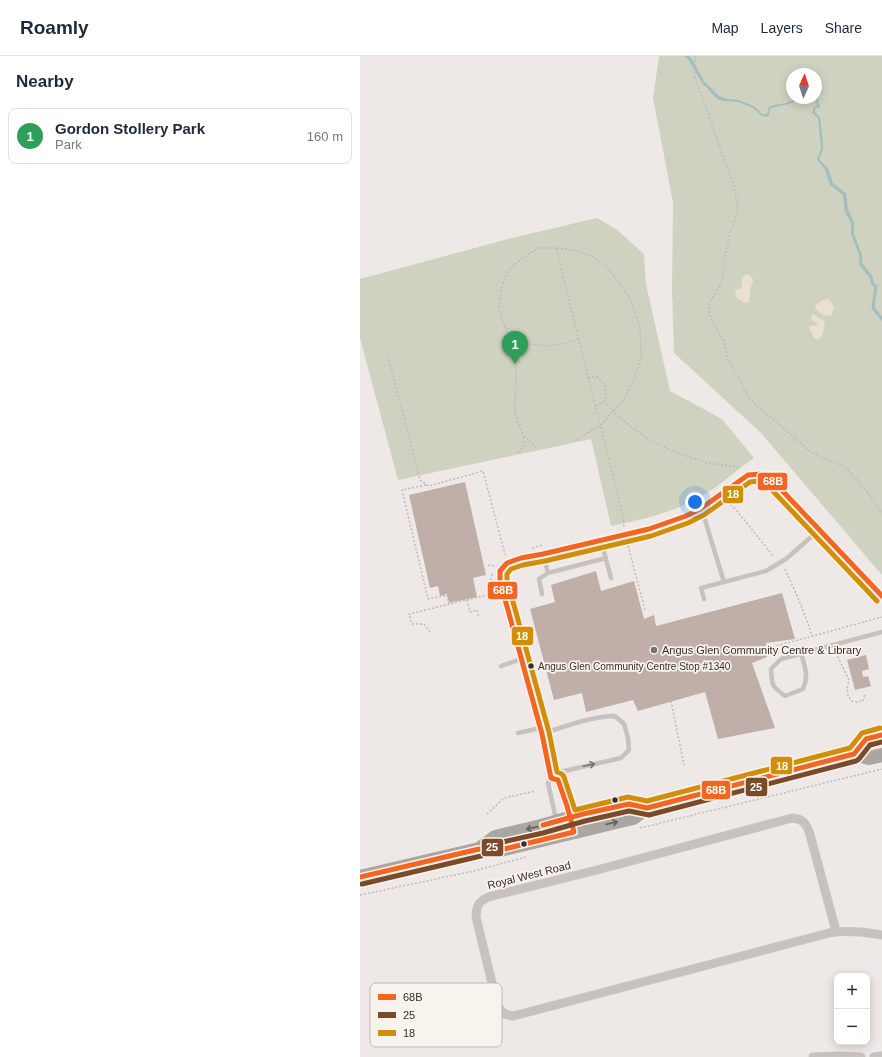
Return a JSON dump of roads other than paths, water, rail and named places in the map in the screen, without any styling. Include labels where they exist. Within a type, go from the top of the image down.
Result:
[{"type":"main road","points":[[854,754],[866,739],[882,735]]},
{"type":"main road","points":[[360,878],[479,849],[500,850],[633,818],[647,808],[854,754],[869,758],[882,755]]},
{"type":"main road","points":[[479,849],[495,837],[556,821],[629,804],[647,808]]},
{"type":"street","name":"Royal West Road","points":[[492,983],[476,917],[477,907],[485,898],[792,818],[799,819],[803,822],[809,831],[836,931]]},
{"type":"street","name":"Royal West Road","points":[[502,1012],[506,1015],[513,1016],[836,931],[882,935]]},
{"type":"street","points":[[874,1057],[882,1056]]},
{"type":"street","points":[[819,1057],[861,1057]]},
{"type":"lane","points":[[559,835],[548,783],[551,776],[542,734],[520,659],[500,581],[500,571],[507,563],[521,558],[649,529],[686,516],[700,509],[748,475],[761,474],[775,483],[882,596]]},
{"type":"lane","points":[[700,509],[706,520],[724,582]]},
{"type":"lane","points":[[704,599],[701,588],[766,571],[786,560],[819,530]]},
{"type":"lane","points":[[601,541],[611,578]]},
{"type":"lane","points":[[544,554],[548,573]]},
{"type":"lane","points":[[542,594],[539,579],[548,573],[606,558]]},
{"type":"lane","points":[[801,653],[806,670],[806,681],[803,689],[785,696],[775,689],[772,682],[771,669],[781,658],[882,632]]},
{"type":"lane","points":[[501,666],[520,659]]},
{"type":"lane","points":[[542,734],[605,716],[615,716],[624,724],[628,738],[628,750],[621,758],[551,776]]},
{"type":"lane","points":[[518,733],[540,728]]},
{"type":"lane","points":[[551,776],[558,780],[574,832]]},
{"type":"water","points":[[684,56],[689,56],[692,59],[704,81],[719,96],[738,100],[754,106],[762,114],[767,114],[769,107],[771,106],[786,103],[789,104],[771,108],[768,117],[762,116],[753,108],[738,102],[717,99],[702,83],[688,59]]},
{"type":"water","points":[[817,104],[819,104],[820,107],[816,108],[815,112],[820,117],[823,142],[823,149],[819,159],[828,168],[833,183],[846,193],[848,209],[854,222],[854,234],[862,255],[861,268],[859,255],[851,234],[851,223],[845,213],[843,195],[830,185],[825,170],[817,159],[821,149],[818,118],[812,113],[814,107],[817,106]]},
{"type":"waterway","points":[[861,264],[871,277],[873,284],[876,286],[873,308],[882,319]]},
{"type":"place","name":"Gordon Stollery Park","points":[[515,364]]},
{"type":"place","name":"Angus Glen Community Centre & Library","points":[[654,650]]},
{"type":"place","name":"Angus Glen Community Centre Stop #1340","points":[[531,666]]}]
